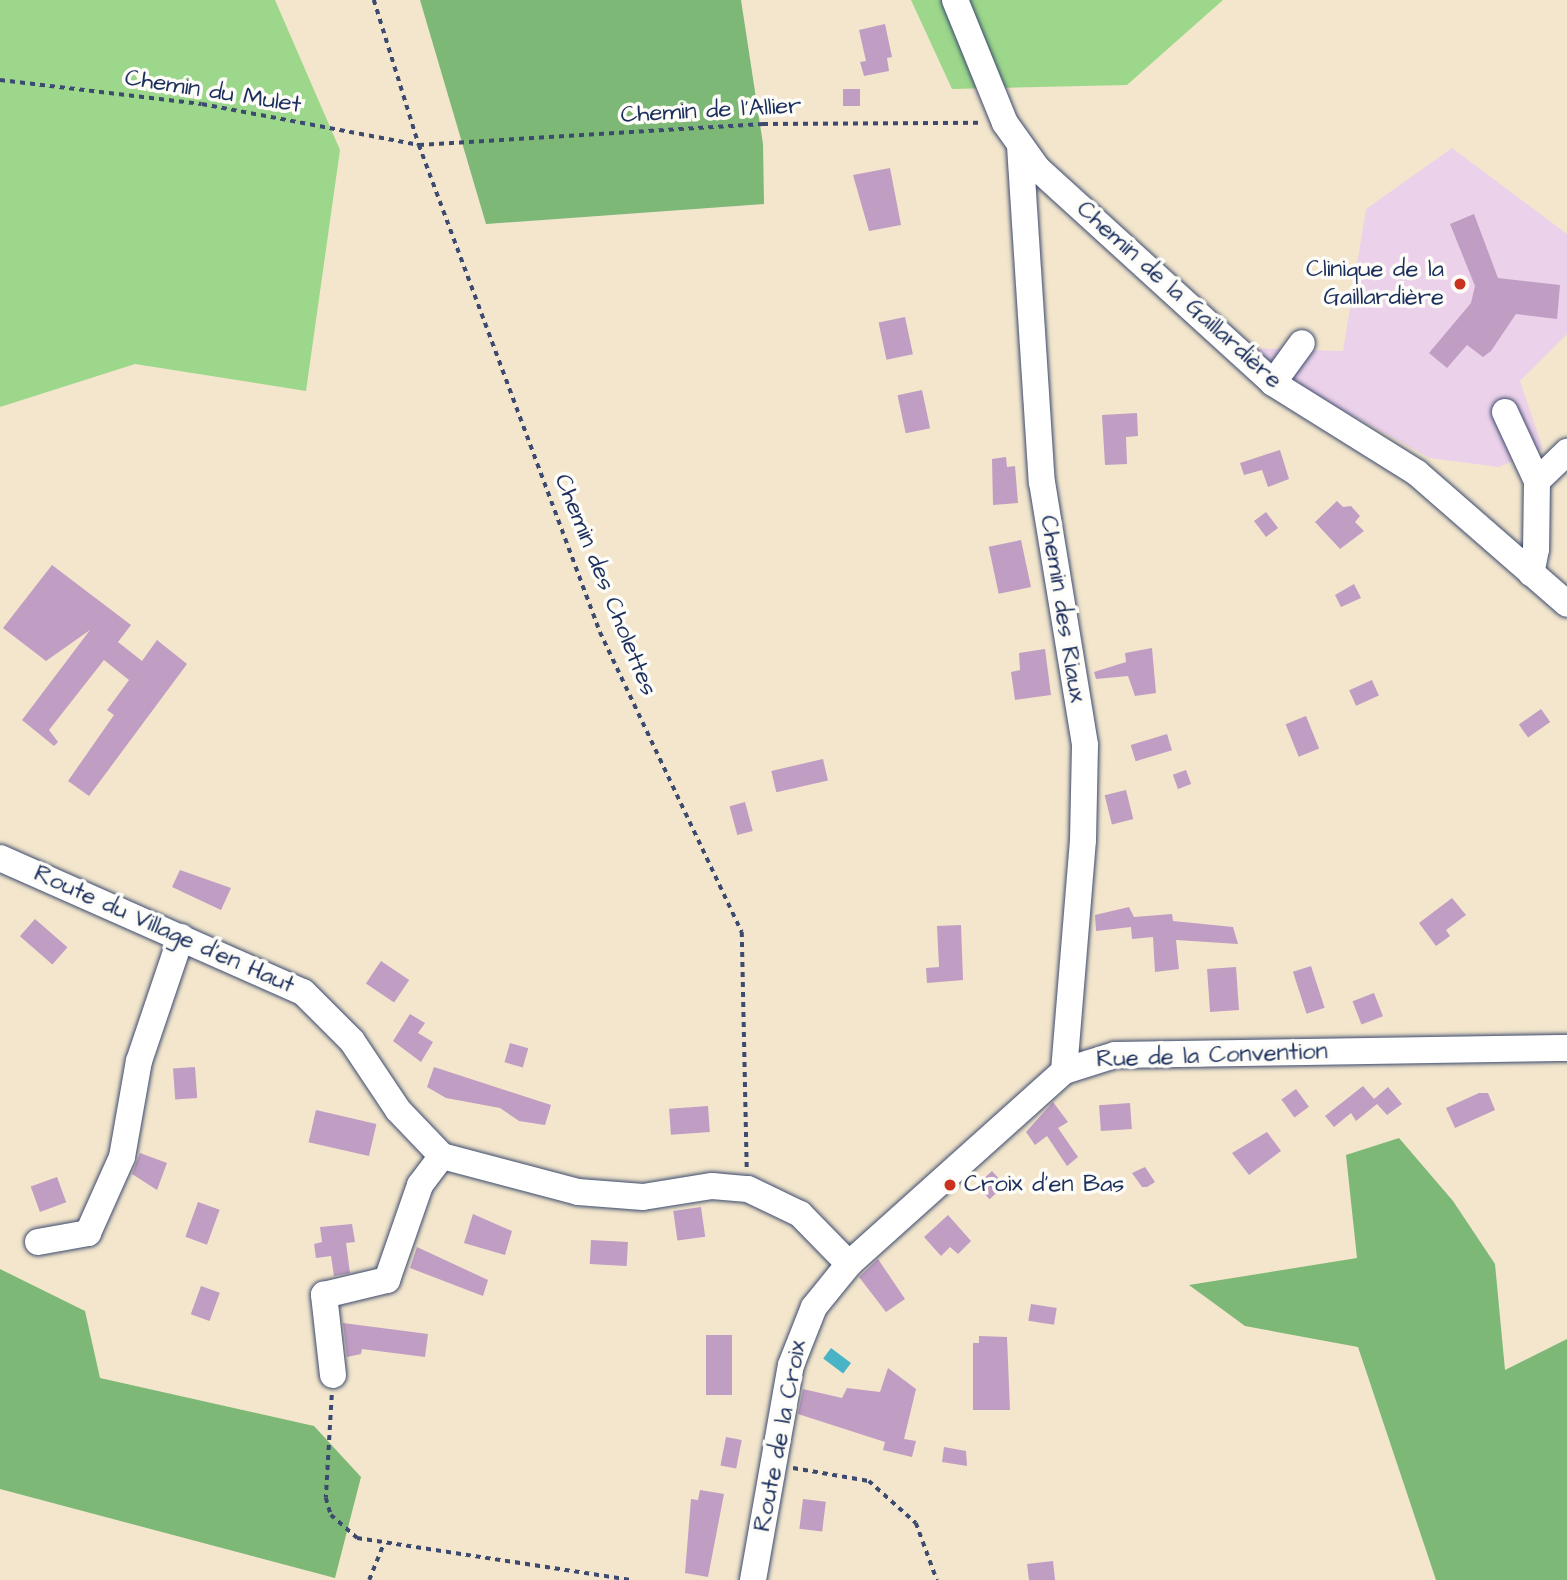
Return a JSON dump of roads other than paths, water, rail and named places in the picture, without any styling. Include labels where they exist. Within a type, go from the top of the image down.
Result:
[{"type":"street","name":"Chemin de la Gaillardière","points":[[954,0],[1005,123],[1037,168],[1273,383],[1417,473],[1567,604]]},
{"type":"street","name":"Chemin des Riaux","points":[[1020,146],[1042,482],[1085,745],[1083,840],[1064,1071]]},
{"type":"street","points":[[1273,383],[1302,342]]},
{"type":"street","points":[[1505,412],[1537,481],[1536,549],[1531,574]]},
{"type":"street","points":[[1537,481],[1567,452]]},
{"type":"street","name":"Route du Village d'en Haut","points":[[0,858],[303,992],[352,1041],[398,1110],[442,1156]]},
{"type":"street","points":[[38,1242],[88,1233],[122,1157],[139,1061],[181,937]]},
{"type":"street","name":"Rue de la Convention","points":[[849,1264],[1064,1071],[1084,1061],[1115,1055],[1567,1048]]},
{"type":"street","points":[[333,1376],[324,1294],[387,1280],[420,1185],[442,1156],[578,1192],[643,1197],[712,1186],[748,1189],[800,1214],[849,1264]]},
{"type":"street","name":"Route de la Croix","points":[[753,1580],[773,1465],[801,1332],[814,1307],[849,1264]]},
{"type":"water","points":[[831,1348],[851,1363],[843,1373],[823,1358]]},
{"type":"place","name":"Clinique de la Gaillardière","points":[[1460,284]]},
{"type":"place","name":"Croix d'en Bas","points":[[950,1185]]}]
